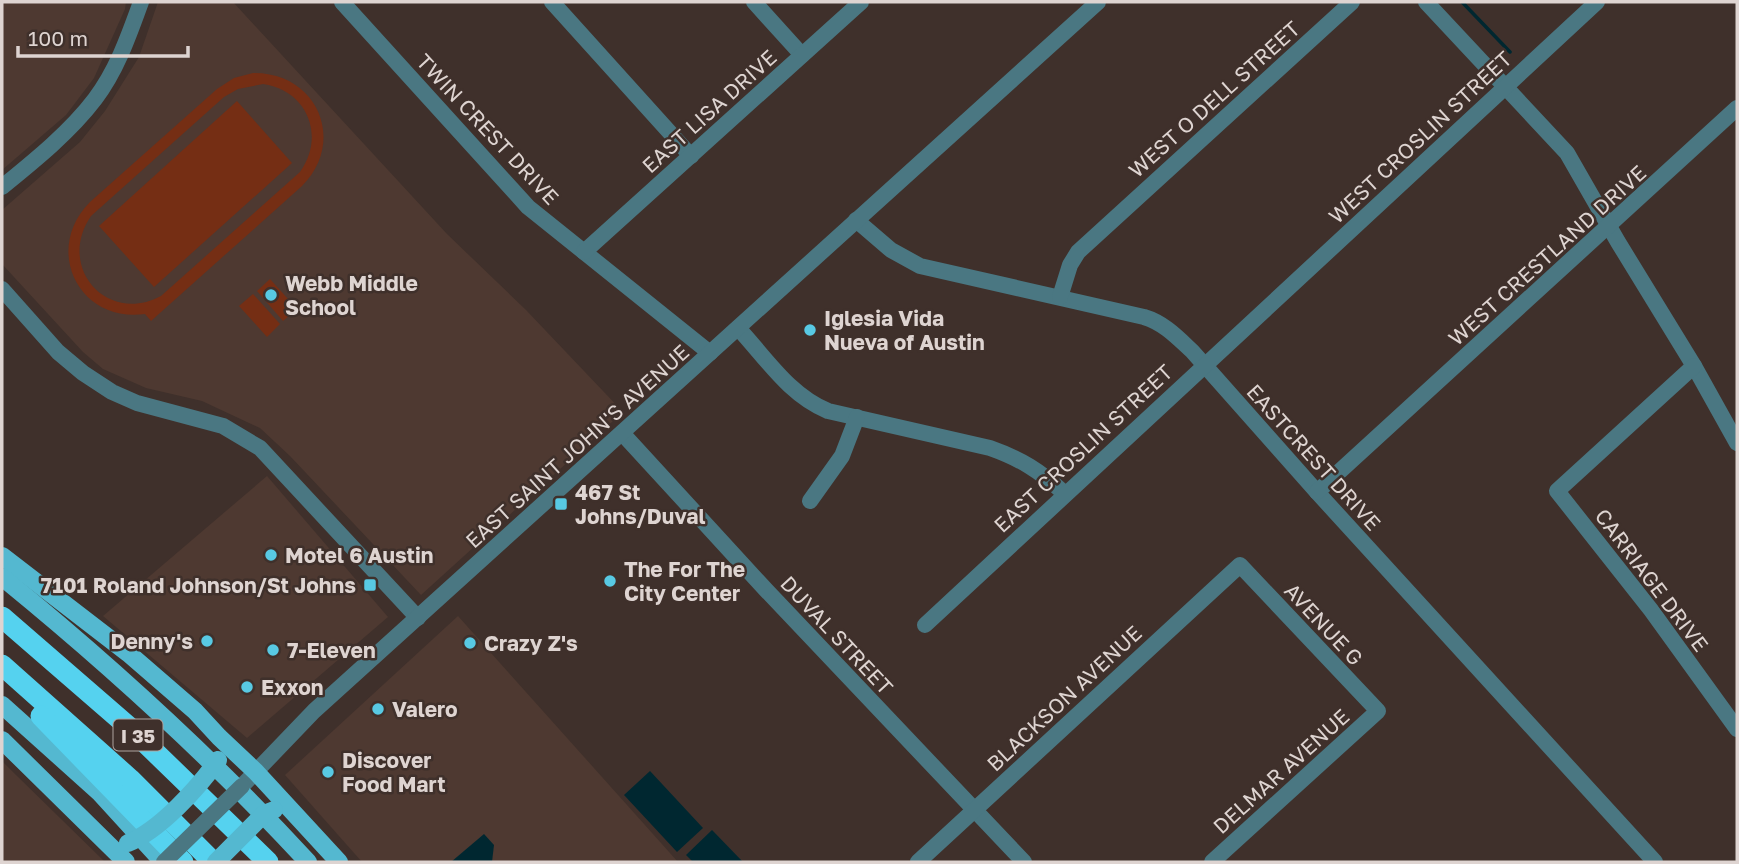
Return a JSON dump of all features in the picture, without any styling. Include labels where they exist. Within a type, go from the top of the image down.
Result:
[{"type":"highway","name":"I 35","points":[[2,617],[130,728],[268,862]]},
{"type":"highway","name":"I 35","points":[[5,668],[130,779],[215,862]]},
{"type":"highway","points":[[5,668],[40,715],[183,862]]},
{"type":"main road","points":[[2,556],[128,653],[195,711],[339,862]]},
{"type":"main road","points":[[2,577],[186,738],[308,862]]},
{"type":"main road","points":[[2,705],[99,792],[164,862]]},
{"type":"main road","points":[[102,838],[128,843],[143,837],[176,807],[218,760],[219,737]]},
{"type":"main road","points":[[2,740],[127,862]]},
{"type":"main road","points":[[215,862],[264,814],[274,810],[295,813]]},
{"type":"street","points":[[2,187],[81,116],[96,97],[115,68],[141,2]]},
{"type":"street","name":"TWIN CREST DRIVE","points":[[342,2],[527,207],[710,353]]},
{"type":"street","points":[[552,2],[691,156]]},
{"type":"street","points":[[754,2],[802,55]]},
{"type":"street","name":"EAST LISA DRIVE","points":[[584,252],[861,2]]},
{"type":"street","name":"EAST SAINT JOHN'S AVENUE","points":[[164,862],[314,711],[1098,2]]},
{"type":"street","name":"WEST O DELL STREET","points":[[1060,297],[1070,265],[1078,252],[1352,2]]},
{"type":"street","points":[[1426,2],[1567,153],[1737,443]]},
{"type":"street","name":"WEST CROSLIN STREET","points":[[1271,304],[1597,2]]},
{"type":"street","name":"WEST CRESTLAND DRIVE","points":[[1317,492],[1737,108]]},
{"type":"street","name":"EASTCREST DRIVE","points":[[856,220],[891,250],[920,265],[1154,320],[1171,331],[1655,862]]},
{"type":"street","points":[[2,289],[58,352],[112,392],[137,403],[223,426],[260,448],[418,618]]},
{"type":"street","name":"EAST CROSLIN STREET","points":[[925,625],[1271,304]]},
{"type":"street","points":[[738,328],[790,387],[828,411],[990,448],[1015,457],[1040,471],[1064,494]]},
{"type":"street","name":"CARRIAGE DRIVE","points":[[1694,366],[1557,491],[1651,610],[1737,729]]},
{"type":"street","points":[[810,501],[842,456],[857,417]]},
{"type":"street","name":"DUVAL STREET","points":[[622,433],[776,601],[1024,862]]},
{"type":"street","name":"BLACKSON AVENUE","points":[[918,862],[1240,565]]},
{"type":"street","name":"AVENUE G","points":[[1240,565],[1378,711]]},
{"type":"street","name":"DELMAR AVENUE","points":[[1212,862],[1378,711]]},
{"type":"shaded area","points":[[2,2],[126,2],[94,78],[66,115],[2,170]]},
{"type":"shaded area","name":"Webb Middle School","points":[[158,2],[233,2],[447,234],[526,310],[623,412],[421,595],[290,456],[260,428],[202,401],[146,388],[103,369],[83,352],[2,264],[2,210],[80,142],[105,111],[139,57]]},
{"type":"shaded area","points":[[253,73],[275,76],[294,84],[308,96],[318,112],[323,130],[322,149],[315,168],[302,186],[151,321],[145,314],[121,314],[102,307],[86,295],[75,279],[69,260],[69,241],[76,221],[90,202],[217,89],[234,78]],"holes":[[[263,84],[291,95],[308,117],[311,144],[308,158],[300,172],[161,296],[141,303],[122,303],[106,297],[93,286],[84,271],[80,254],[82,235],[91,216],[224,97],[238,89]]]},
{"type":"shaded area","points":[[237,101],[292,163],[154,287],[99,226]]},
{"type":"shaded area","points":[[270,279],[297,309],[283,321],[257,291]]},
{"type":"shaded area","points":[[253,294],[280,324],[267,337],[239,306]]},
{"type":"shaded area","points":[[267,476],[388,617],[247,738],[103,616]]},
{"type":"shaded area","points":[[458,616],[678,862],[362,862],[285,775]]},
{"type":"shaded area","points":[[2,761],[16,775],[105,862],[2,862]]},
{"type":"water","points":[[650,771],[703,828],[677,852],[624,795]]},
{"type":"water","points":[[712,830],[743,862],[693,862],[686,855]]},
{"type":"water","points":[[484,834],[494,845],[492,862],[451,862]]},
{"type":"waterway","points":[[1462,2],[1510,52]]},
{"type":"place","name":"Webb Middle School","points":[[271,295]]},
{"type":"place","name":"Iglesia Vida Nueva of Austin","points":[[810,330]]},
{"type":"place","name":"467 St Johns/Duval","points":[[561,504]]},
{"type":"place","name":"Motel 6 Austin","points":[[271,555]]},
{"type":"place","name":"The For The City Center","points":[[610,581]]},
{"type":"place","name":"7101 Roland Johnson/St Johns","points":[[370,585]]},
{"type":"place","name":"Denny's","points":[[207,641]]},
{"type":"place","name":"Crazy Z's","points":[[470,643]]},
{"type":"place","name":"7-Eleven","points":[[273,650]]},
{"type":"place","name":"Exxon","points":[[247,687]]},
{"type":"place","name":"Valero","points":[[378,709]]},
{"type":"place","name":"Discover Food Mart","points":[[328,772]]}]
